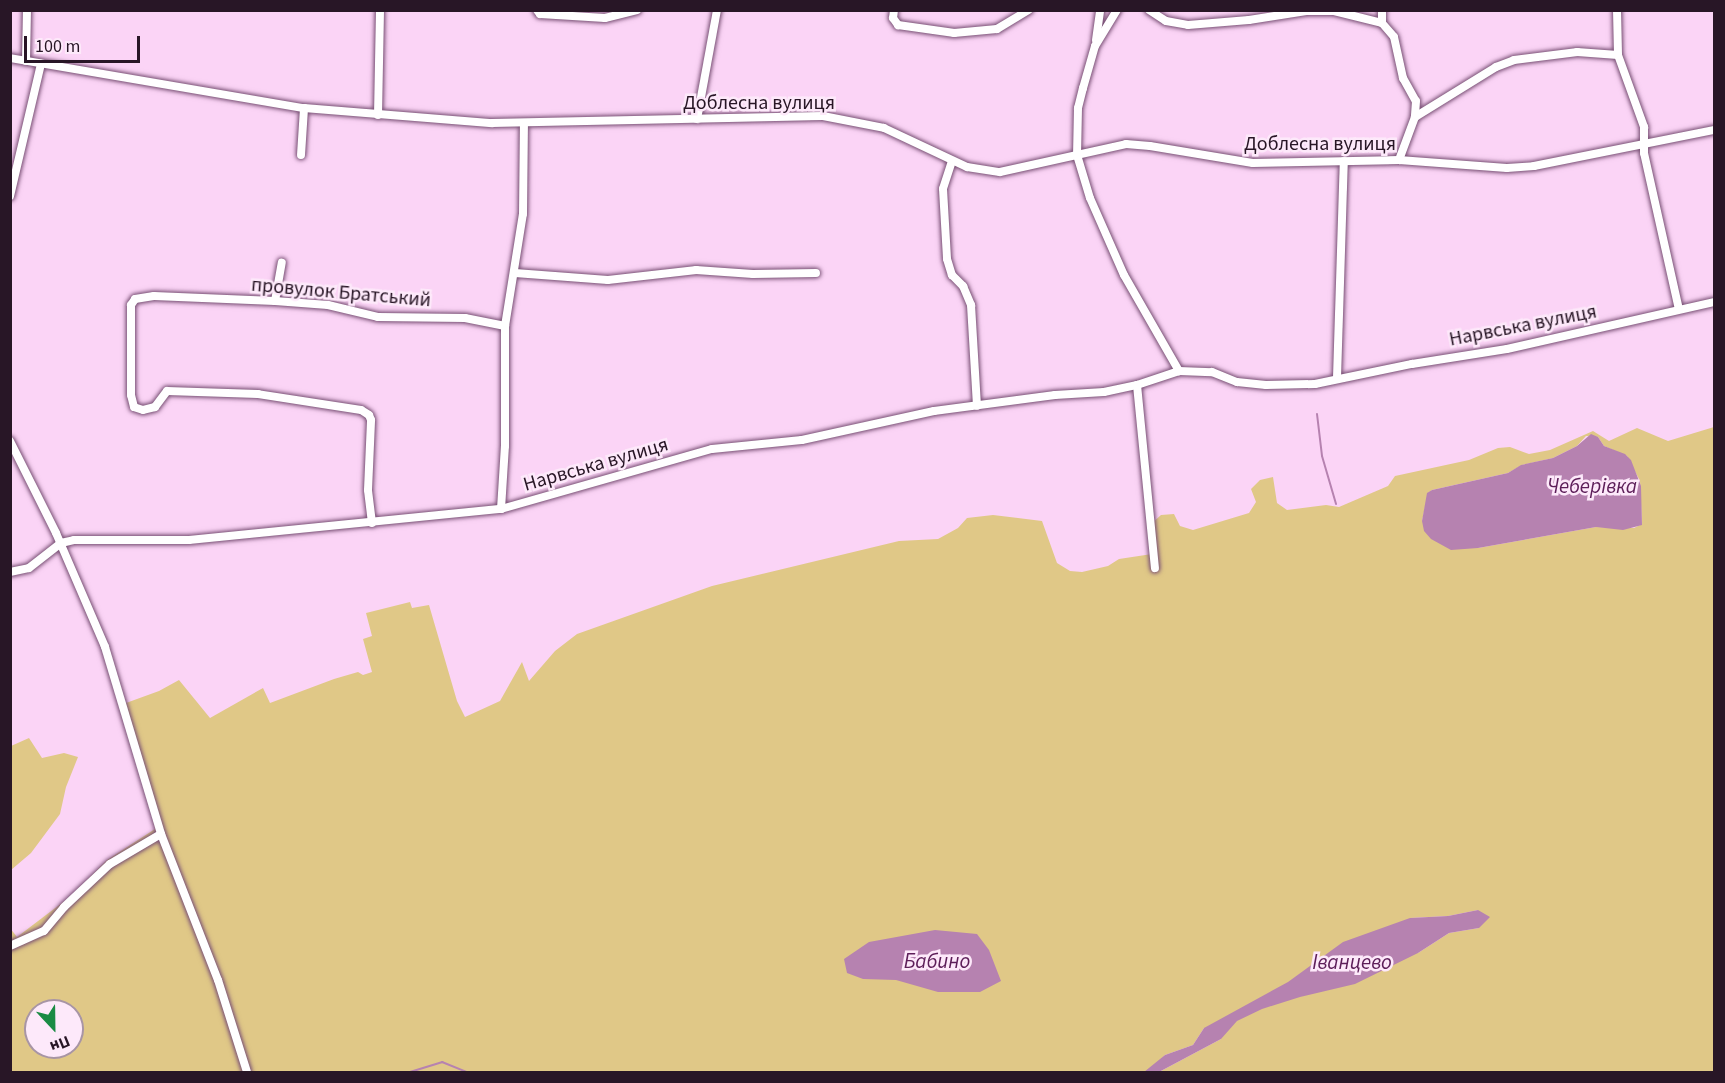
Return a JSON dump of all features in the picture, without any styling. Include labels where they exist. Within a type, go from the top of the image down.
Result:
[{"type":"street","points":[[26,62],[27,10]]},
{"type":"street","points":[[378,114],[380,10]]},
{"type":"street","points":[[537,10],[540,14],[605,18],[637,10]]},
{"type":"street","points":[[697,119],[717,10]]},
{"type":"street","points":[[894,10],[895,22],[902,27],[954,33],[998,29],[1029,10]]},
{"type":"street","points":[[1100,10],[1095,46],[1078,108],[1077,155],[1090,198],[1124,274],[1179,371]]},
{"type":"street","points":[[1095,46],[1117,10]]},
{"type":"street","points":[[1149,10],[1166,21],[1188,25],[1249,20],[1306,11],[1334,11],[1382,23],[1394,37],[1403,78],[1416,100],[1415,117],[1399,160]]},
{"type":"street","points":[[1382,10],[1382,23]]},
{"type":"street","points":[[1617,10],[1618,55],[1644,127],[1644,153],[1679,309]]},
{"type":"street","points":[[1415,117],[1474,78],[1514,60],[1577,52],[1618,55]]},
{"type":"street","name":"Доблесна вулиця","points":[[10,58],[304,108],[378,114],[524,124],[789,115],[823,116],[854,121],[910,138],[952,161],[974,169],[1000,172],[1126,144],[1253,163],[1399,160],[1507,168],[1534,166],[1644,142],[1714,130]]},
{"type":"street","points":[[10,196],[41,64]]},
{"type":"street","points":[[301,155],[304,108]]},
{"type":"street","points":[[501,509],[505,446],[505,326],[524,214],[524,124]]},
{"type":"street","points":[[952,161],[943,189],[947,258],[952,275],[963,286],[970,305],[977,406]]},
{"type":"street","points":[[1337,378],[1344,161]]},
{"type":"street","points":[[275,301],[282,263]]},
{"type":"street","points":[[515,273],[608,280],[696,270],[753,274],[816,273]]},
{"type":"street","name":"провулок Братський","points":[[372,523],[368,490],[371,420],[365,412],[258,394],[182,391],[166,391],[155,407],[150,409],[135,406],[131,395],[130,310],[135,299],[185,296],[230,301],[275,301],[328,305],[378,317],[465,318],[505,326]]},
{"type":"street","name":"Нарвська вулиця","points":[[61,543],[74,540],[189,540],[501,509],[712,449],[802,440],[923,414],[977,406],[1055,395],[1104,392],[1137,385],[1179,371],[1212,372],[1237,382],[1266,386],[1315,384],[1337,378],[1507,349],[1714,302]]},
{"type":"street","points":[[1137,385],[1155,568]]},
{"type":"street","points":[[10,441],[61,543],[105,647],[161,834],[218,980],[247,1072]]},
{"type":"street","points":[[10,572],[29,568],[61,543]]},
{"type":"street","points":[[10,946],[44,931],[64,908],[110,864],[161,834]]},
{"type":"shaded area","points":[[1714,427],[1714,1072],[1159,1072],[1221,1039],[1204,1028],[1193,1045],[1165,1055],[1148,1072],[11,1072],[10,928],[17,937],[71,896],[107,860],[155,829],[126,703],[159,691],[179,680],[210,718],[263,688],[270,703],[334,679],[358,672],[363,675],[372,672],[363,639],[372,636],[366,613],[410,602],[412,608],[429,605],[457,701],[465,717],[500,701],[522,662],[529,681],[555,651],[577,634],[712,586],[899,541],[938,539],[958,528],[967,518],[993,515],[1042,521],[1057,563],[1070,571],[1082,572],[1108,566],[1119,559],[1152,554],[1151,524],[1161,515],[1174,514],[1180,526],[1193,530],[1249,513],[1256,502],[1251,489],[1260,480],[1273,477],[1277,503],[1287,510],[1326,505],[1339,507],[1388,486],[1395,476],[1469,460],[1498,448],[1510,447],[1529,454],[1550,450],[1593,431],[1609,441],[1637,428],[1668,441]],"holes":[[[1586,436],[1598,437],[1604,446],[1627,456],[1640,481],[1642,524],[1634,528],[1596,527],[1478,548],[1422,521],[1428,493],[1432,490],[1508,473],[1522,465],[1553,458],[1577,446]],[[1478,910],[1479,928],[1449,933],[1418,953],[1410,918],[1448,916]]]},
{"type":"shaded area","points":[[29,738],[42,758],[64,753],[78,757],[66,787],[60,814],[31,853],[11,870],[11,746]]},
{"type":"water","name":"Чеберівка","points":[[1591,434],[1598,437],[1604,446],[1625,454],[1631,460],[1641,486],[1642,525],[1623,530],[1596,527],[1478,548],[1451,550],[1431,539],[1424,531],[1422,521],[1427,493],[1432,490],[1508,473],[1521,465],[1553,458],[1577,446]]},
{"type":"water","name":"Іванцево","points":[[1478,910],[1490,917],[1479,928],[1449,933],[1418,953],[1355,984],[1262,1009],[1237,1021],[1221,1039],[1159,1072],[1144,1072],[1165,1055],[1193,1045],[1204,1028],[1288,982],[1343,942],[1410,918],[1448,916]]},
{"type":"water","name":"Бабино","points":[[935,930],[977,934],[989,950],[1001,981],[980,992],[938,992],[896,980],[863,979],[847,973],[844,959],[869,942]]},
{"type":"waterway","points":[[1317,414],[1322,456],[1336,504]]},
{"type":"waterway","points":[[410,1072],[442,1062],[467,1072]]}]
